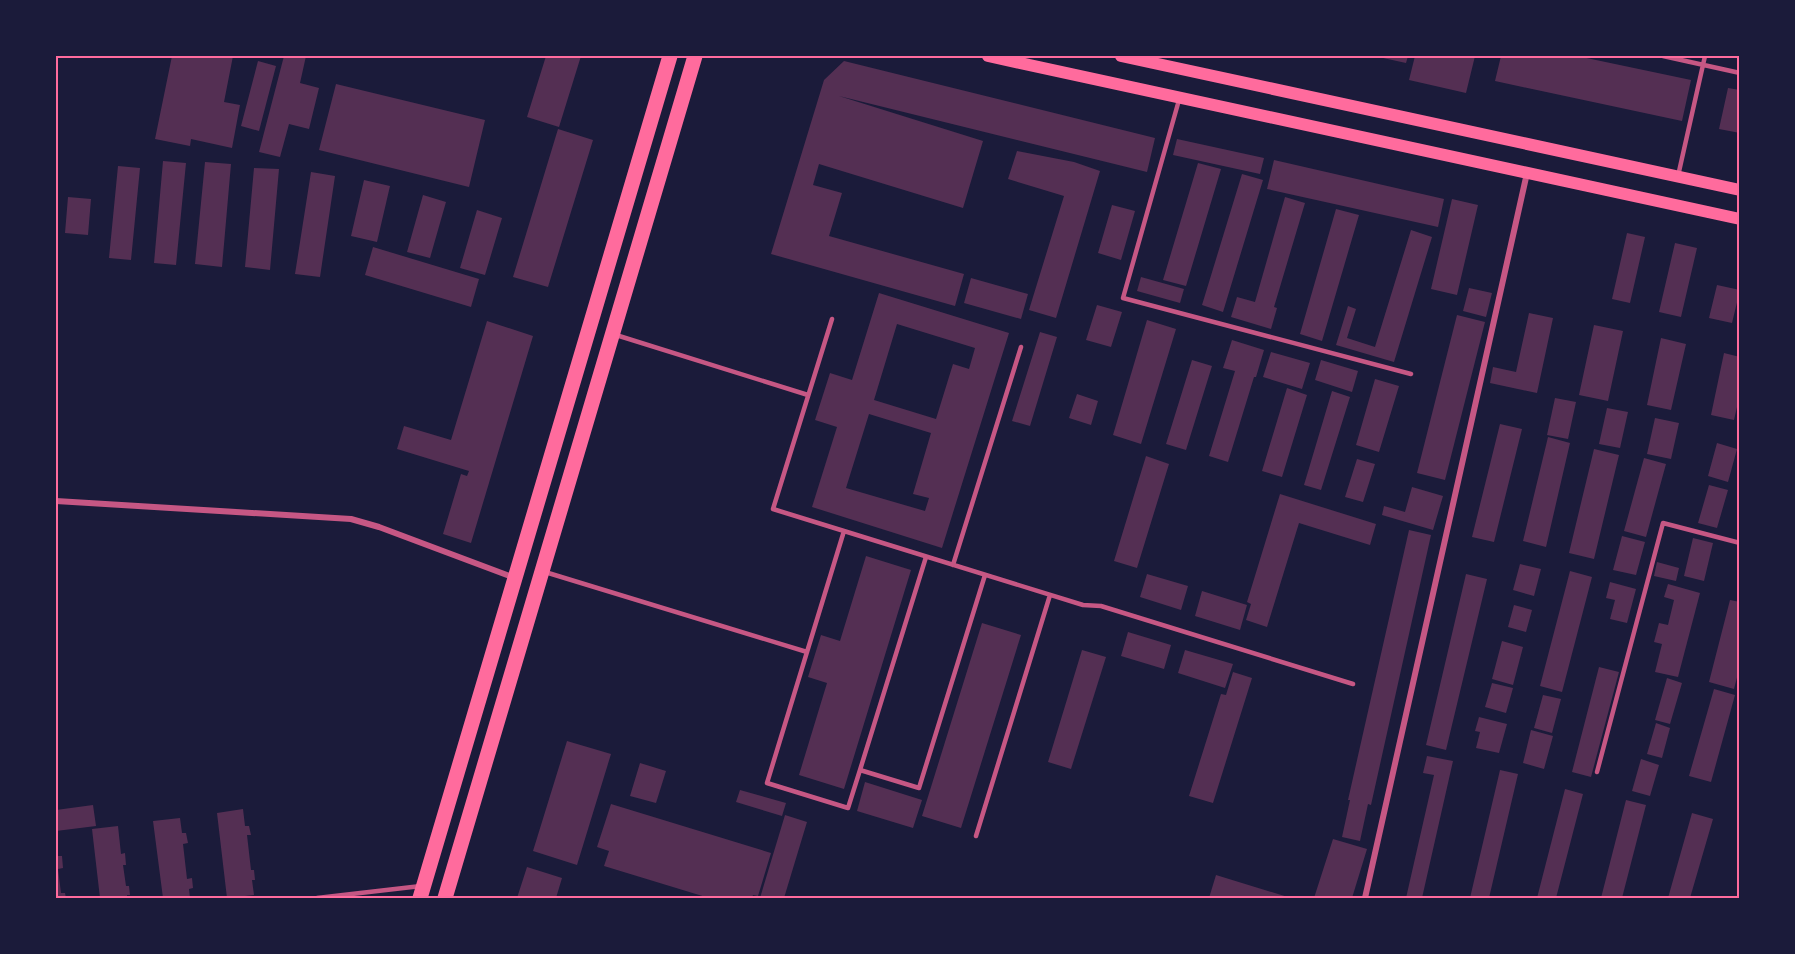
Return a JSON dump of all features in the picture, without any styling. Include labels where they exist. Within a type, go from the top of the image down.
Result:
[{"type":"main road","points":[[422,892],[670,56]]},
{"type":"main road","points":[[445,898],[695,56]]},
{"type":"main road","points":[[988,56],[1740,219]]},
{"type":"main road","points":[[1121,56],[1740,190]]},
{"type":"street","points":[[1365,898],[1527,173]]},
{"type":"street","points":[[56,501],[351,519],[379,526],[515,578]]},
{"type":"lane","points":[[1663,56],[1740,73]]},
{"type":"lane","points":[[1678,177],[1705,56]]},
{"type":"lane","points":[[1180,97],[1123,298],[1411,374]]},
{"type":"lane","points":[[832,319],[773,509],[1083,605],[1101,606],[1353,684]]},
{"type":"lane","points":[[613,334],[808,395]]},
{"type":"lane","points":[[953,565],[1021,347]]},
{"type":"lane","points":[[1597,772],[1663,523],[1740,543]]},
{"type":"lane","points":[[844,531],[767,783],[848,808],[926,556]]},
{"type":"lane","points":[[543,571],[807,652]]},
{"type":"lane","points":[[860,770],[919,788],[985,574]]},
{"type":"lane","points":[[976,836],[1050,595]]},
{"type":"lane","points":[[317,898],[422,892]]},
{"type":"building","points":[[172,56],[233,56],[224,102],[240,105],[232,148],[191,139],[190,146],[155,139]]},
{"type":"building","points":[[284,56],[306,56],[300,83],[319,88],[309,129],[289,124],[280,157],[259,152]]},
{"type":"building","points":[[546,56],[581,56],[559,127],[527,117]]},
{"type":"building","points":[[1374,56],[1408,56],[1406,63]]},
{"type":"building","points":[[1415,56],[1475,56],[1466,93],[1409,80]]},
{"type":"building","points":[[1501,56],[1577,56],[1691,80],[1682,121],[1495,81]]},
{"type":"building","points":[[258,61],[276,66],[259,131],[241,126]]},
{"type":"building","points":[[844,61],[1155,138],[1147,172],[839,96],[983,141],[963,208],[819,164],[813,185],[842,193],[829,236],[964,274],[955,306],[771,254],[824,80]]},
{"type":"building","points":[[336,84],[485,120],[469,187],[319,150]]},
{"type":"building","points":[[1728,88],[1740,90],[1740,133],[1719,129]]},
{"type":"building","points":[[558,129],[593,140],[548,287],[513,277]]},
{"type":"building","points":[[1177,139],[1264,158],[1260,174],[1173,155]]},
{"type":"building","points":[[1017,151],[1074,162],[1100,171],[1056,318],[1029,310],[1064,196],[1008,179]]},
{"type":"building","points":[[1274,160],[1444,199],[1438,227],[1267,189]]},
{"type":"building","points":[[163,161],[186,163],[176,265],[154,263]]},
{"type":"building","points":[[205,162],[231,164],[222,267],[195,264]]},
{"type":"building","points":[[1198,163],[1221,169],[1186,286],[1163,280]]},
{"type":"building","points":[[118,166],[140,168],[131,260],[109,258]]},
{"type":"building","points":[[254,168],[279,169],[270,270],[245,267]]},
{"type":"building","points":[[311,172],[335,176],[320,277],[295,274]]},
{"type":"building","points":[[1242,174],[1263,180],[1223,312],[1202,305]]},
{"type":"building","points":[[364,180],[390,186],[377,242],[351,236]]},
{"type":"building","points":[[423,195],[446,202],[430,258],[407,252]]},
{"type":"building","points":[[68,197],[91,199],[88,235],[65,233]]},
{"type":"building","points":[[1285,197],[1305,203],[1274,307],[1277,308],[1271,329],[1231,317],[1237,297],[1255,302]]},
{"type":"building","points":[[1452,199],[1478,205],[1457,295],[1431,289]]},
{"type":"building","points":[[1112,205],[1135,211],[1121,260],[1098,253]]},
{"type":"building","points":[[1336,209],[1359,215],[1322,341],[1300,334]]},
{"type":"building","points":[[477,210],[502,218],[485,275],[460,268]]},
{"type":"building","points":[[1411,230],[1432,237],[1394,362],[1336,345],[1348,306],[1356,309],[1347,338],[1375,347]]},
{"type":"building","points":[[1627,233],[1645,237],[1630,303],[1612,299]]},
{"type":"building","points":[[1675,243],[1697,248],[1681,317],[1659,312]]},
{"type":"building","points":[[373,247],[479,279],[471,307],[365,275]]},
{"type":"building","points":[[1141,277],[1184,289],[1180,303],[1137,291]]},
{"type":"building","points":[[971,278],[1028,294],[1021,319],[964,303]]},
{"type":"building","points":[[1717,285],[1740,290],[1732,323],[1709,318]]},
{"type":"building","points":[[1469,288],[1492,293],[1486,317],[1463,311]]},
{"type":"building","points":[[879,293],[1009,333],[942,548],[812,507],[837,427],[815,420],[830,373],[852,380]],"holes":[[[897,324],[975,348],[969,369],[953,364],[936,419],[874,400]],[[869,414],[931,433],[913,494],[929,498],[925,511],[846,488]]]},
{"type":"building","points":[[1097,305],[1122,312],[1111,347],[1086,340]]},
{"type":"building","points":[[1529,313],[1553,318],[1537,393],[1490,383],[1493,367],[1516,372]]},
{"type":"building","points":[[1457,315],[1485,322],[1445,480],[1417,473]]},
{"type":"building","points":[[1147,320],[1176,329],[1141,444],[1113,435]]},
{"type":"building","points":[[487,321],[533,336],[471,543],[443,534],[461,474],[467,476],[469,471],[397,449],[404,426],[451,440]]},
{"type":"building","points":[[1594,325],[1623,331],[1608,401],[1579,395]]},
{"type":"building","points":[[1040,332],[1057,337],[1030,426],[1012,421]]},
{"type":"building","points":[[1661,338],[1686,344],[1671,410],[1647,405]]},
{"type":"building","points":[[1232,340],[1264,350],[1228,462],[1209,456],[1235,371],[1223,368]]},
{"type":"building","points":[[1271,352],[1310,363],[1302,389],[1263,377]]},
{"type":"building","points":[[1724,353],[1740,357],[1740,394],[1734,420],[1711,415]]},
{"type":"building","points":[[1192,360],[1212,366],[1186,450],[1166,444]]},
{"type":"building","points":[[1321,360],[1358,371],[1352,392],[1315,380]]},
{"type":"building","points":[[1375,379],[1399,386],[1379,452],[1356,445]]},
{"type":"building","points":[[1287,388],[1307,395],[1282,477],[1262,471]]},
{"type":"building","points":[[1332,391],[1350,397],[1321,490],[1304,485]]},
{"type":"building","points":[[1077,394],[1098,401],[1091,425],[1069,418]]},
{"type":"building","points":[[1555,398],[1576,402],[1568,439],[1547,435]]},
{"type":"building","points":[[1607,408],[1628,412],[1620,448],[1599,444]]},
{"type":"building","points":[[1655,418],[1679,423],[1671,459],[1647,454]]},
{"type":"building","points":[[1500,424],[1522,429],[1494,542],[1472,537]]},
{"type":"building","points":[[1548,437],[1570,443],[1546,547],[1523,541]]},
{"type":"building","points":[[1717,443],[1737,449],[1728,482],[1708,476]]},
{"type":"building","points":[[1594,449],[1619,455],[1594,559],[1569,553]]},
{"type":"building","points":[[1146,456],[1169,464],[1137,568],[1114,561]]},
{"type":"building","points":[[1644,458],[1666,464],[1646,537],[1624,531]]},
{"type":"building","points":[[1357,459],[1375,464],[1363,502],[1345,497]]},
{"type":"building","points":[[1709,485],[1728,490],[1717,528],[1698,523]]},
{"type":"building","points":[[1412,487],[1443,496],[1433,530],[1382,515],[1384,506],[1405,512]]},
{"type":"building","points":[[1280,494],[1376,524],[1370,545],[1299,523],[1267,627],[1246,620],[1251,604],[1247,602]]},
{"type":"building","points":[[1409,530],[1431,535],[1371,805],[1368,804],[1360,841],[1342,837],[1350,800],[1348,800]]},
{"type":"building","points":[[1622,536],[1645,542],[1636,575],[1613,570]]},
{"type":"building","points":[[1693,538],[1713,543],[1704,581],[1684,576]]},
{"type":"building","points":[[866,556],[911,570],[844,789],[799,775],[827,683],[808,677],[821,635],[840,641]]},
{"type":"building","points":[[1657,562],[1679,568],[1676,581],[1654,576]]},
{"type":"building","points":[[1520,564],[1541,569],[1534,596],[1513,590]]},
{"type":"building","points":[[1570,571],[1592,577],[1562,692],[1540,686]]},
{"type":"building","points":[[1147,574],[1188,586],[1181,610],[1140,597]]},
{"type":"building","points":[[1466,574],[1487,579],[1446,750],[1426,745]]},
{"type":"building","points":[[1610,582],[1636,589],[1627,623],[1610,619],[1615,600],[1606,598]]},
{"type":"building","points":[[1668,584],[1700,593],[1678,677],[1655,672],[1662,644],[1654,642],[1659,623],[1668,625],[1674,600],[1664,597]]},
{"type":"building","points":[[1202,591],[1247,605],[1240,630],[1195,616]]},
{"type":"building","points":[[1730,600],[1740,602],[1740,666],[1734,689],[1709,682]]},
{"type":"building","points":[[1514,605],[1532,610],[1526,632],[1508,627]]},
{"type":"building","points":[[982,623],[1021,635],[961,828],[922,816]]},
{"type":"building","points":[[1128,632],[1171,645],[1164,669],[1121,656]]},
{"type":"building","points":[[1502,641],[1523,647],[1513,685],[1492,679]]},
{"type":"building","points":[[1082,650],[1106,657],[1071,769],[1048,762]]},
{"type":"building","points":[[1185,650],[1233,664],[1225,688],[1178,673]]},
{"type":"building","points":[[1599,667],[1619,672],[1591,777],[1572,772]]},
{"type":"building","points":[[1233,672],[1252,678],[1213,803],[1189,796],[1221,694],[1226,695]]},
{"type":"building","points":[[1667,678],[1682,683],[1670,724],[1655,720]]},
{"type":"building","points":[[1492,683],[1513,688],[1506,713],[1485,707]]},
{"type":"building","points":[[1714,689],[1735,695],[1711,782],[1689,776]]},
{"type":"building","points":[[1543,695],[1561,699],[1552,733],[1534,728]]},
{"type":"building","points":[[1479,717],[1507,724],[1499,753],[1476,748],[1480,732],[1475,731]]},
{"type":"building","points":[[1656,723],[1670,728],[1662,758],[1647,754]]},
{"type":"building","points":[[1531,730],[1553,736],[1544,769],[1523,763]]},
{"type":"building","points":[[567,741],[611,754],[577,865],[533,851]]},
{"type":"building","points":[[1427,756],[1453,761],[1422,898],[1406,898],[1434,775],[1423,773]]},
{"type":"building","points":[[1641,759],[1659,765],[1650,796],[1632,791]]},
{"type":"building","points":[[640,763],[666,771],[656,803],[630,796]]},
{"type":"building","points":[[1500,770],[1518,774],[1489,898],[1470,898]]},
{"type":"building","points":[[865,782],[922,800],[913,828],[857,811]]},
{"type":"building","points":[[1565,789],[1583,794],[1556,898],[1537,898]]},
{"type":"building","points":[[740,790],[786,803],[782,816],[736,802]]},
{"type":"building","points":[[1626,800],[1646,805],[1622,898],[1601,898]]},
{"type":"building","points":[[611,804],[771,853],[758,896],[709,898],[604,866],[609,851],[597,847]]},
{"type":"building","points":[[93,805],[96,826],[56,831],[56,810]]},
{"type":"building","points":[[243,809],[245,826],[249,826],[251,835],[247,835],[251,870],[254,870],[255,880],[252,880],[254,895],[227,898],[217,813]]},
{"type":"building","points":[[1692,813],[1713,819],[1690,898],[1668,898]]},
{"type":"building","points":[[785,815],[807,822],[784,898],[760,898]]},
{"type":"building","points":[[180,818],[182,833],[186,833],[188,843],[183,844],[187,879],[192,878],[193,888],[189,889],[190,898],[163,898],[153,821]]},
{"type":"building","points":[[118,826],[121,854],[125,853],[126,865],[123,865],[126,886],[129,886],[130,895],[127,895],[127,898],[100,898],[92,829]]},
{"type":"building","points":[[1333,839],[1367,849],[1352,898],[1314,898]]},
{"type":"building","points":[[56,856],[62,856],[63,868],[58,869],[61,893],[65,893],[66,898],[56,898]]},
{"type":"building","points":[[527,867],[562,878],[556,898],[517,898]]},
{"type":"building","points":[[1216,875],[1291,898],[1209,898]]}]
